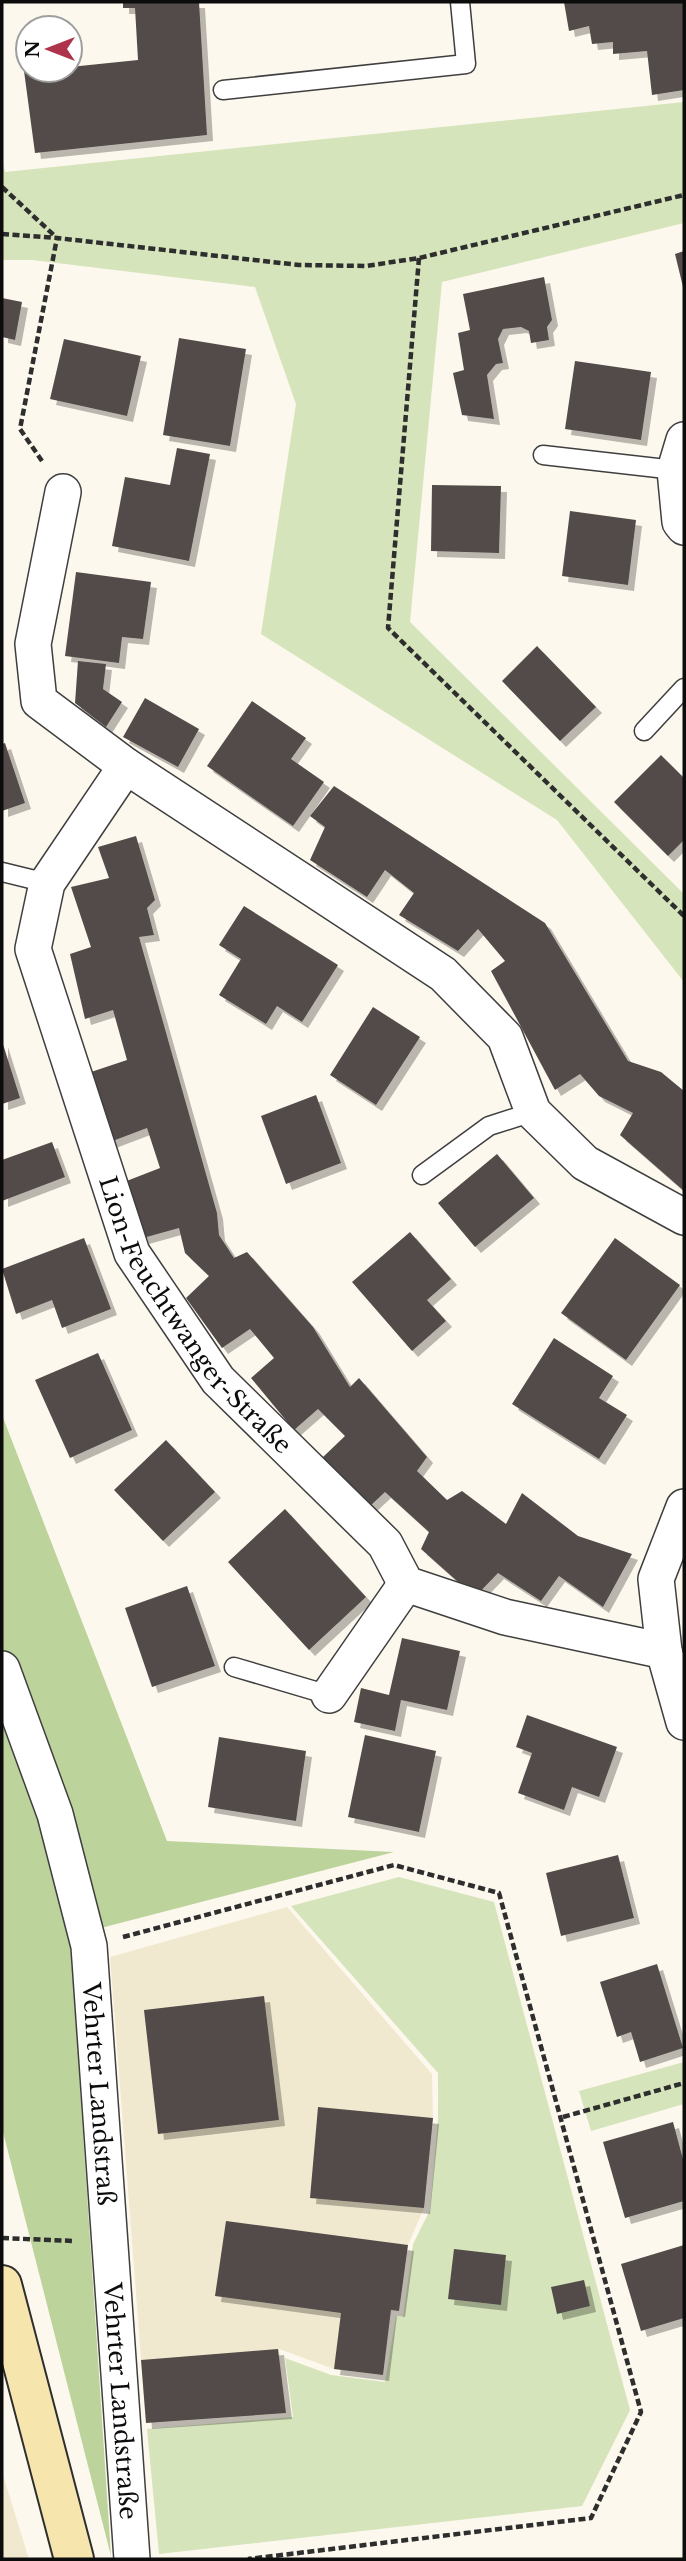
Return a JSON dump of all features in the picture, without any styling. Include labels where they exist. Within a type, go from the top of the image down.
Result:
[{"type":"main road","points":[[2,2285],[74,2559]]},
{"type":"street","points":[[680,455],[680,522],[684,527]]},
{"type":"street","points":[[62,492],[33,644],[39,701],[126,766],[443,974],[505,1037],[533,1112],[585,1163],[684,1217]]},
{"type":"street","name":"Lion-Feuchtwanger-Straße","points":[[126,766],[47,883],[33,949],[132,1253],[218,1380],[385,1544],[406,1584]]},
{"type":"street","points":[[684,1507],[656,1579],[664,1651],[684,1722]]},
{"type":"street","points":[[329,1695],[406,1584],[505,1617],[664,1651]]},
{"type":"street","points":[[2,1669],[55,1814],[89,1946]]},
{"type":"street","name":"Vehrter Landstraß","points":[[89,1946],[109,2242]]},
{"type":"street","name":"Vehrter Landstraße","points":[[109,2242],[132,2559]]},
{"type":"lane","points":[[223,90],[466,64],[460,2]]},
{"type":"lane","points":[[543,455],[680,455]]},
{"type":"lane","points":[[644,731],[684,688]]},
{"type":"lane","points":[[2,872],[47,883]]},
{"type":"lane","points":[[422,1175],[489,1126],[533,1112]]},
{"type":"lane","points":[[234,1667],[329,1695]]},
{"type":"path","points":[[2,187],[57,238]]},
{"type":"path","points":[[2,234],[299,265],[366,266],[419,258],[684,195]]},
{"type":"path","points":[[57,238],[20,429],[62,492]]},
{"type":"path","points":[[419,258],[388,628],[684,916]]},
{"type":"path","points":[[89,1946],[394,1865],[499,1893],[563,2117],[642,2412],[590,2518],[248,2559]]},
{"type":"path","points":[[563,2117],[684,2083]]},
{"type":"path","points":[[2,2238],[109,2242]]},
{"type":"shaded area","points":[[287,1907],[432,2074],[433,2118],[424,2208],[408,2245],[399,2311],[391,2310],[383,2375],[334,2369],[279,2349],[286,2413],[146,2423],[110,1957]]},
{"type":"shaded area","points":[[2,2472],[29,2559],[2,2559]]},
{"type":"green space","points":[[684,102],[684,223],[442,282],[410,622],[684,894],[684,982],[557,820],[261,634],[296,404],[255,287],[32,260],[2,260],[2,160],[5,172]]},
{"type":"green space","points":[[2,1415],[167,1841],[394,1852],[70,1936],[111,2556],[2,2128]]},
{"type":"green space","points":[[399,1877],[494,1902],[630,2410],[582,2506],[159,2554],[147,2429],[293,2417],[285,2358],[331,2375],[385,2382],[396,2316],[403,2317],[413,2244],[430,2210],[438,2118],[438,2073],[291,1906]]},
{"type":"green space","points":[[684,2062],[684,2104],[591,2131],[579,2091]]},
{"type":"building","points":[[123,2],[199,2],[207,135],[35,153],[26,84],[84,84],[84,66],[138,60],[135,8],[123,8]]},
{"type":"building","points":[[564,2],[684,2],[684,90],[652,95],[647,51],[613,54],[613,42],[592,44],[589,26],[569,31]]},
{"type":"building","points":[[684,251],[684,287],[683,287],[675,254]]},
{"type":"building","points":[[544,277],[552,320],[547,327],[549,340],[531,343],[529,331],[521,327],[503,329],[498,339],[503,363],[496,364],[487,375],[494,419],[462,415],[453,373],[464,370],[458,333],[470,330],[463,294]]},
{"type":"building","points":[[2,298],[22,302],[15,340],[2,337]]},
{"type":"building","points":[[179,338],[246,349],[230,446],[163,435]]},
{"type":"building","points":[[64,339],[141,356],[127,416],[50,399]]},
{"type":"building","points":[[575,361],[651,372],[641,440],[565,429]]},
{"type":"building","points":[[177,448],[210,454],[189,561],[112,546],[125,477],[170,485]]},
{"type":"building","points":[[432,485],[501,486],[499,553],[431,551]]},
{"type":"building","points":[[570,511],[636,520],[628,585],[562,576]]},
{"type":"building","points":[[76,572],[151,582],[143,639],[122,637],[119,663],[65,656]]},
{"type":"building","points":[[537,646],[596,707],[560,741],[502,681]]},
{"type":"building","points":[[78,661],[106,664],[103,689],[122,702],[106,727],[75,703]]},
{"type":"building","points":[[145,698],[199,729],[178,767],[123,737]]},
{"type":"building","points":[[252,701],[306,738],[291,759],[324,782],[293,826],[207,766]]},
{"type":"building","points":[[5,743],[25,803],[2,811],[2,744]]},
{"type":"building","points":[[661,755],[684,778],[684,840],[668,856],[614,802]]},
{"type":"building","points":[[334,786],[545,923],[628,1061],[661,1072],[684,1091],[684,1191],[620,1135],[633,1113],[599,1096],[580,1074],[555,1090],[491,971],[505,961],[478,929],[458,951],[399,915],[414,893],[385,870],[367,897],[310,860],[325,827],[310,816]]},
{"type":"building","points":[[136,836],[155,900],[147,908],[154,935],[139,937],[217,1213],[219,1235],[234,1258],[247,1252],[313,1327],[350,1387],[359,1378],[427,1457],[417,1471],[447,1500],[462,1491],[506,1524],[522,1493],[578,1536],[632,1554],[603,1607],[559,1576],[541,1601],[498,1573],[475,1597],[421,1549],[429,1532],[385,1492],[368,1508],[322,1458],[345,1436],[318,1409],[294,1430],[251,1378],[274,1358],[250,1329],[222,1348],[186,1298],[209,1276],[185,1253],[179,1228],[143,1238],[124,1182],[160,1168],[147,1128],[110,1142],[91,1072],[127,1060],[113,1010],[85,1019],[70,954],[91,947],[71,887],[109,878],[98,847]]},
{"type":"building","points":[[244,906],[338,965],[302,1022],[277,1006],[266,1024],[219,995],[241,959],[219,945]]},
{"type":"building","points":[[373,1007],[420,1037],[376,1105],[330,1075]]},
{"type":"building","points":[[2,1041],[20,1098],[2,1104]]},
{"type":"building","points":[[316,1095],[341,1163],[286,1184],[261,1116]]},
{"type":"building","points":[[52,1142],[65,1177],[2,1201],[2,1160]]},
{"type":"building","points":[[497,1154],[534,1198],[475,1247],[438,1203]]},
{"type":"building","points":[[410,1232],[451,1279],[427,1300],[446,1321],[412,1351],[352,1282]]},
{"type":"building","points":[[84,1238],[111,1309],[62,1328],[52,1300],[16,1314],[2,1269]]},
{"type":"building","points":[[615,1238],[680,1285],[626,1360],[561,1313]]},
{"type":"building","points":[[554,1338],[613,1376],[599,1398],[627,1415],[599,1459],[512,1404]]},
{"type":"building","points":[[98,1353],[132,1430],[70,1458],[35,1380]]},
{"type":"building","points":[[166,1440],[215,1492],[163,1541],[114,1490]]},
{"type":"building","points":[[285,1509],[366,1597],[309,1650],[228,1562]]},
{"type":"building","points":[[187,1586],[215,1666],[152,1687],[125,1608]]},
{"type":"building","points":[[402,1638],[460,1651],[447,1710],[401,1700],[395,1731],[354,1722],[361,1688],[389,1695]]},
{"type":"building","points":[[527,1715],[617,1747],[599,1797],[572,1787],[564,1810],[518,1793],[532,1753],[516,1747]]},
{"type":"building","points":[[365,1735],[436,1751],[419,1832],[348,1817]]},
{"type":"building","points":[[219,1737],[306,1751],[296,1821],[208,1807]]},
{"type":"building","points":[[618,1855],[634,1918],[561,1936],[546,1873]]},
{"type":"building","points":[[657,1964],[683,2048],[640,2062],[631,2032],[617,2037],[600,1982]]},
{"type":"building","points":[[264,1996],[279,2120],[158,2134],[144,2010]]},
{"type":"building","points":[[318,2107],[433,2118],[424,2208],[310,2198]]},
{"type":"building","points":[[673,2122],[684,2163],[684,2201],[625,2218],[603,2142]]},
{"type":"building","points":[[226,2221],[408,2245],[399,2311],[391,2310],[383,2375],[334,2369],[341,2313],[215,2296]]},
{"type":"building","points":[[684,2245],[684,2318],[641,2331],[621,2264]]},
{"type":"building","points":[[454,2249],[506,2255],[501,2305],[448,2299]]},
{"type":"building","points":[[584,2280],[590,2306],[557,2314],[551,2287]]},
{"type":"building","points":[[278,2349],[286,2413],[146,2423],[141,2360]]}]
